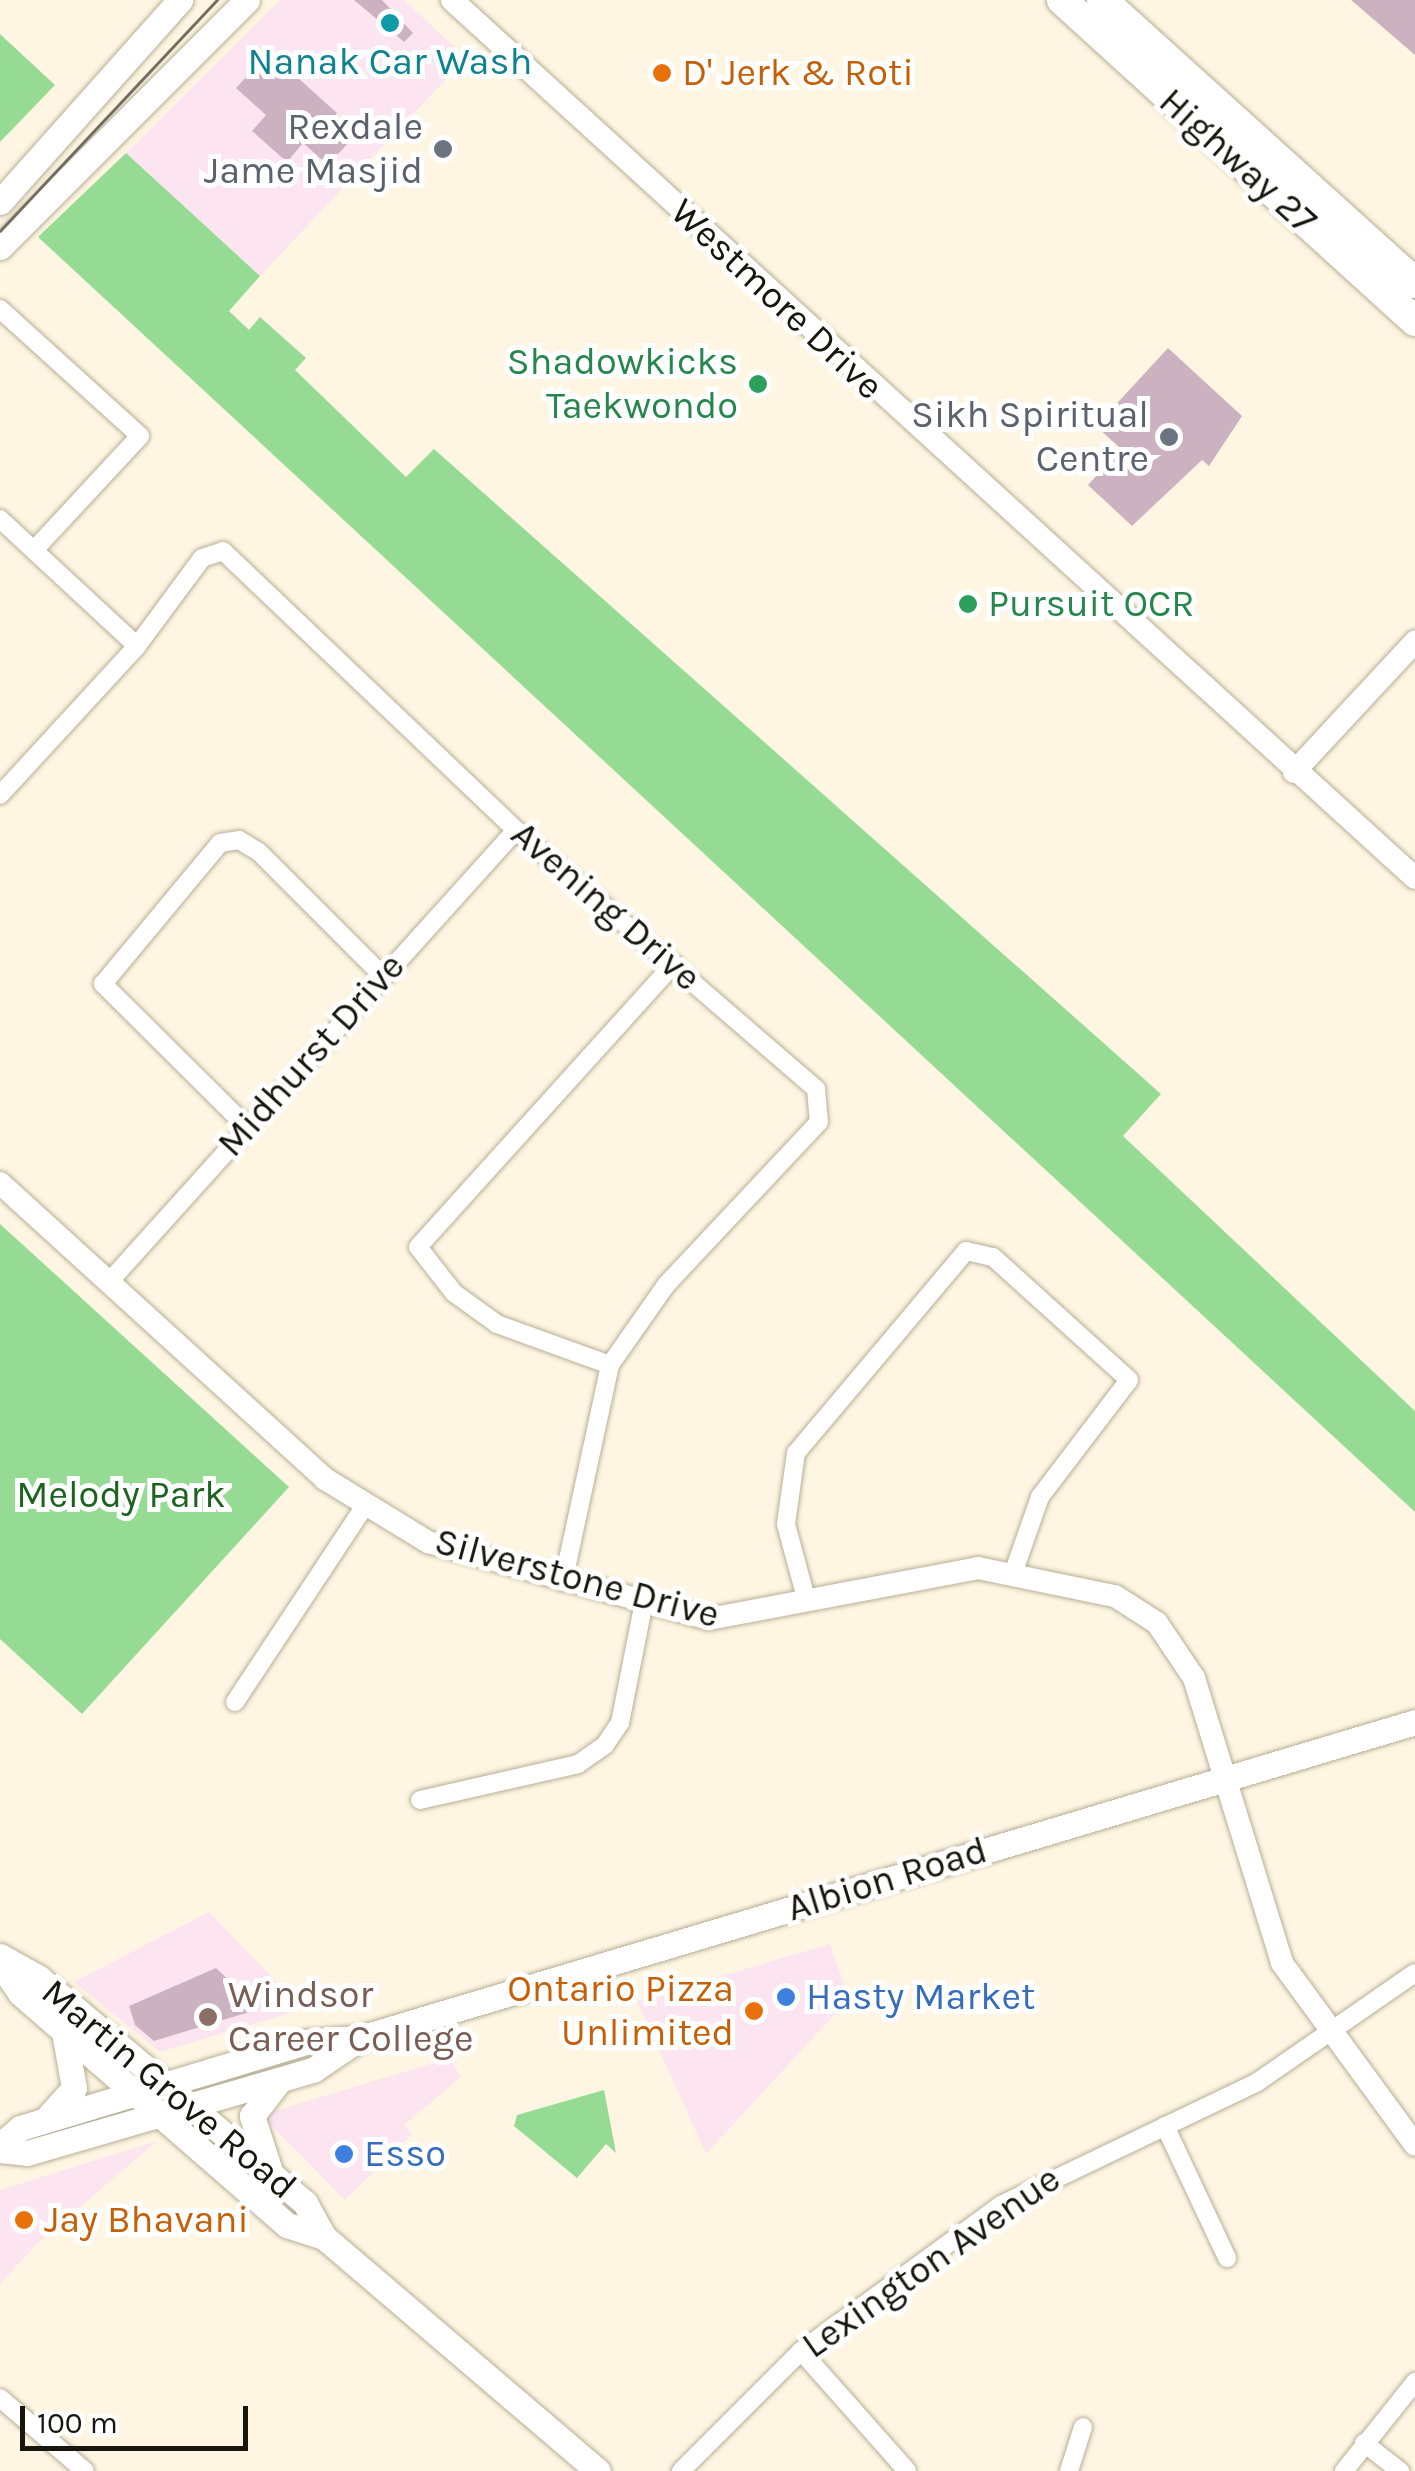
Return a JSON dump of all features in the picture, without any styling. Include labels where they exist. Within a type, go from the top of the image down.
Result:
[{"type":"main road","points":[[0,202],[180,0]]},
{"type":"main road","points":[[0,247],[246,0]]},
{"type":"main road","name":"Highway 27","points":[[1062,0],[1415,322]]},
{"type":"main road","name":"Highway 27","points":[[1102,0],[1415,282]]},
{"type":"main road","name":"Albion Road","points":[[0,2147],[28,2152],[190,2106],[283,2078],[360,2038],[1415,1722]]},
{"type":"main road","name":"Martin Grove Road","points":[[0,1960],[64,2032],[287,2226],[324,2237]]},
{"type":"main road","name":"Martin Grove Road","points":[[0,1960],[39,1978],[274,2177],[324,2237],[598,2471]]},
{"type":"main road","points":[[43,2121],[74,2088],[64,2032]]},
{"type":"main road","name":"Albion Road","points":[[0,2147],[43,2121],[306,2042],[360,2038]]},
{"type":"main road","points":[[274,2177],[252,2116],[283,2078]]},
{"type":"street","name":"Westmore Drive","points":[[452,0],[1294,772],[1415,878]]},
{"type":"street","points":[[0,309],[140,436],[34,550]]},
{"type":"street","points":[[0,518],[137,646]]},
{"type":"street","name":"Avening Drive","points":[[0,796],[137,646],[202,558],[223,550],[516,830],[674,964],[824,1103],[819,1122],[666,1284],[610,1365],[563,1582]]},
{"type":"street","points":[[1294,772],[1415,642]]},
{"type":"street","name":"Midhurst Drive","points":[[110,1282],[246,1126],[516,830]]},
{"type":"street","points":[[246,1126],[102,984],[220,843],[239,840],[259,852],[382,975]]},
{"type":"street","points":[[610,1365],[497,1324],[454,1293],[418,1247],[674,964]]},
{"type":"street","name":"Silverstone Drive","points":[[0,1184],[364,1507],[428,1542],[563,1582],[730,1620],[949,1569],[1014,1572],[1115,1596],[1156,1623],[1190,1668],[1271,1937],[1330,2030],[1415,2145]]},
{"type":"street","points":[[807,1602],[786,1524],[796,1453],[966,1251],[993,1257],[1130,1380],[1050,1482],[1014,1572]]},
{"type":"street","points":[[234,1702],[364,1507]]},
{"type":"street","points":[[420,1800],[599,1751],[620,1724],[644,1602]]},
{"type":"street","name":"Lexington Avenue","points":[[681,2471],[801,2351],[1043,2178],[1256,2083],[1415,1973]]},
{"type":"street","points":[[1165,2126],[1228,2258]]},
{"type":"street","points":[[801,2351],[907,2471]]},
{"type":"street","points":[[1344,2471],[1415,2382]]},
{"type":"street","points":[[0,2398],[85,2471]]},
{"type":"street","points":[[1069,2471],[1084,2427]]},
{"type":"street","points":[[1364,2443],[1400,2471]]},
{"type":"shaded area","points":[[280,0],[404,0],[466,58],[260,276],[126,153]]},
{"type":"shaded area","points":[[209,1912],[303,2009],[160,2052],[74,1982]]},
{"type":"shaded area","points":[[830,1944],[849,1999],[706,2154],[637,2001]]},
{"type":"shaded area","points":[[450,2058],[461,2077],[404,2125],[412,2134],[345,2200],[261,2115]]},
{"type":"shaded area","points":[[157,2141],[36,2245],[0,2284],[0,2190]]},
{"type":"green space","points":[[0,34],[55,85],[0,142]]},
{"type":"green space","points":[[126,153],[260,276],[229,311],[249,330],[260,317],[306,358],[295,370],[406,477],[434,449],[1161,1094],[1123,1136],[1415,1411],[1415,1512],[38,237]]},
{"type":"green space","name":"Melody Park","points":[[0,1224],[289,1487],[82,1714],[0,1639]]},
{"type":"green space","points":[[604,2090],[616,2153],[606,2144],[577,2178],[514,2126],[517,2115]]},
{"type":"building","name":"Nanak Car Wash","points":[[354,0],[382,0],[413,33],[404,42]]},
{"type":"building","points":[[1351,0],[1415,0],[1415,55]]},
{"type":"building","points":[[269,52],[337,113],[329,122],[350,141],[328,165],[303,143],[287,162],[252,131],[266,115],[236,88]]},
{"type":"building","name":"Sikh Spiritual Centre","points":[[1168,348],[1242,416],[1209,466],[1202,460],[1132,526],[1088,485],[1121,449],[1096,426]]},
{"type":"building","points":[[216,1968],[259,2009],[154,2041],[135,2025],[129,2006]]},
{"type":"tram line","points":[[0,231],[217,0]]},
{"type":"place","name":"Nanak Car Wash","points":[[390,23]]},
{"type":"place","name":"D' Jerk & Roti","points":[[662,73]]},
{"type":"place","name":"Rexdale Jame Masjid","points":[[443,149]]},
{"type":"place","name":"Shadowkicks Taekwondo","points":[[758,384]]},
{"type":"place","name":"Sikh Spiritual Centre","points":[[1169,437]]},
{"type":"place","name":"Pursuit OCR","points":[[968,604]]},
{"type":"place","name":"Hasty Market","points":[[786,1997]]},
{"type":"place","name":"Ontario Pizza Unlimited","points":[[754,2011]]},
{"type":"place","name":"Windsor Career College","points":[[208,2017]]},
{"type":"place","name":"Esso","points":[[344,2154]]},
{"type":"place","name":"Jay Bhavani","points":[[24,2220]]}]
